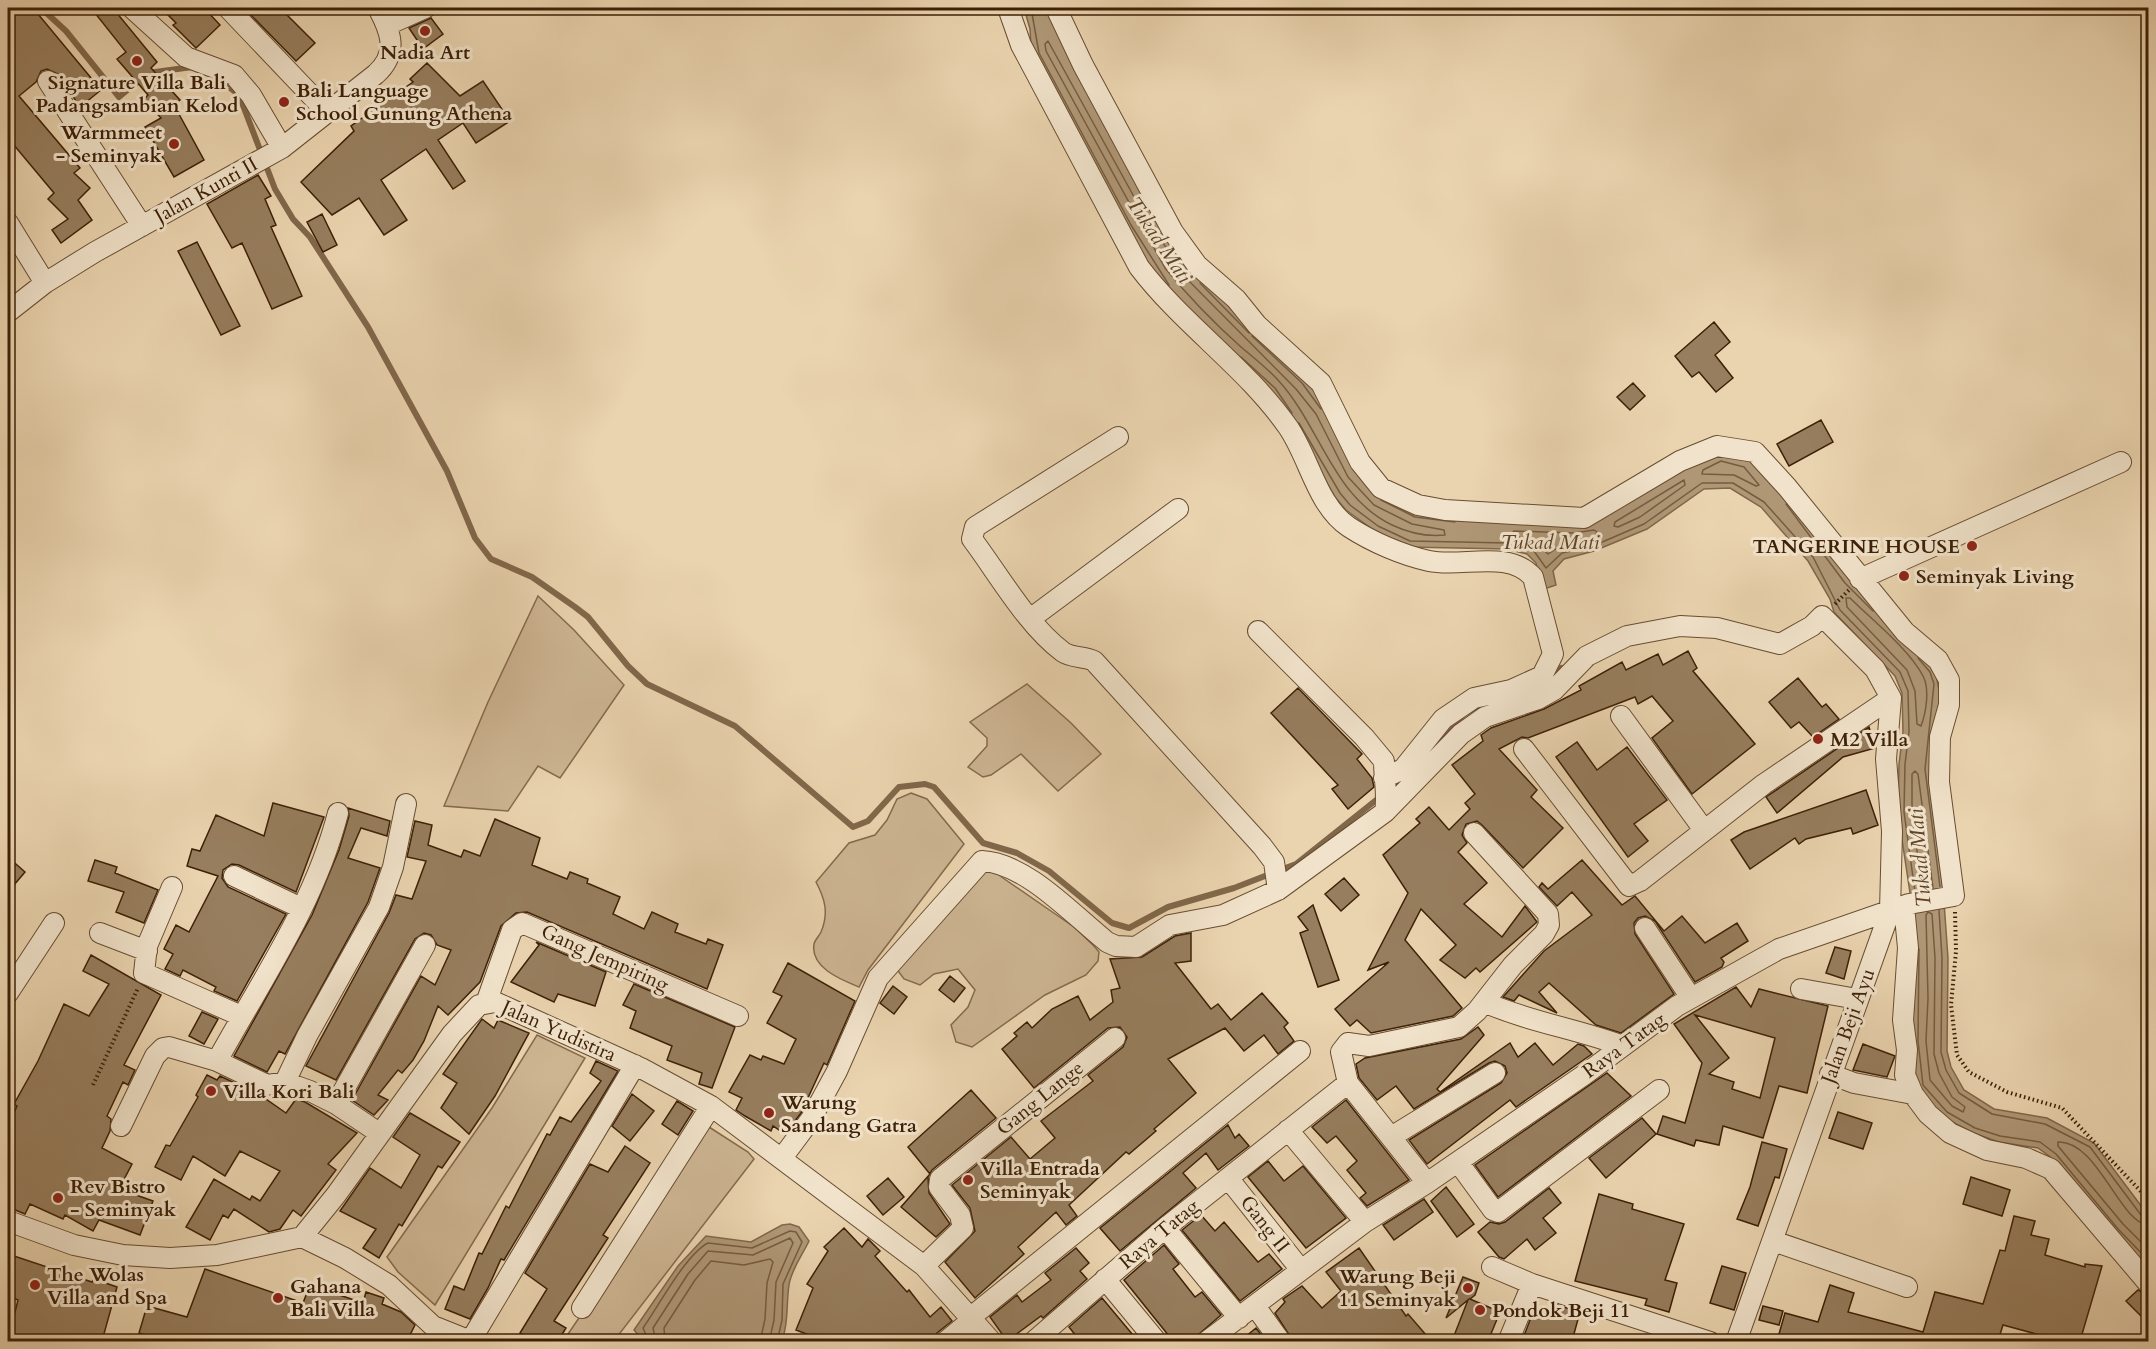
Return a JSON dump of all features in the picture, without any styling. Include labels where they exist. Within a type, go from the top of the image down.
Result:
[{"type":"street","points":[[132,8],[180,53],[234,75],[251,95],[282,148]]},
{"type":"street","points":[[228,8],[327,112]]},
{"type":"street","points":[[378,8],[387,25],[425,8]]},
{"type":"street","points":[[1008,8],[1021,45],[1139,267],[1164,299],[1267,399],[1290,429],[1326,502],[1347,526],[1392,549],[1428,561],[1452,564],[1502,561],[1525,568],[1533,577],[1553,654],[1542,676],[1511,690],[1474,698],[1443,719],[1385,793]]},
{"type":"street","points":[[1056,8],[1173,232],[1197,265],[1236,299],[1257,325],[1321,383],[1360,462],[1381,488],[1418,505],[1445,510],[1584,518],[1680,461],[1717,446],[1755,452],[1787,486],[1858,581],[1905,632],[1938,660],[1949,680],[1949,705],[1940,736],[1939,782],[1952,897]]},
{"type":"street","name":"Jalan Kunti II","points":[[8,312],[45,283],[282,148],[383,67],[392,52],[387,25]]},
{"type":"street","points":[[48,81],[142,226]]},
{"type":"street","points":[[8,223],[45,283]]},
{"type":"street","points":[[1118,437],[975,527],[972,539],[1030,619],[1065,654],[1094,661],[1277,876]]},
{"type":"street","points":[[1858,581],[2121,462]]},
{"type":"street","points":[[1030,619],[1178,509]]},
{"type":"street","points":[[782,1158],[811,1119],[837,1071],[878,978],[982,861],[993,862],[1018,871],[1107,942],[1125,947],[1136,947],[1170,925],[1223,915],[1485,717],[1538,699],[1554,690],[1587,656],[1627,636],[1680,626],[1717,628],[1780,644],[1812,626],[1822,616],[1875,669],[1891,698],[1764,784],[1640,881],[1629,886],[1524,749]]},
{"type":"street","points":[[1257,631],[1364,737],[1384,761],[1385,793]]},
{"type":"street","name":"Jalan Beji Ayu","points":[[1736,1341],[1773,1242],[1857,999],[1901,907],[1886,759],[1891,698]]},
{"type":"street","points":[[1621,716],[1704,831]]},
{"type":"street","points":[[285,1082],[307,1036],[380,907],[393,867],[406,804]]},
{"type":"street","points":[[217,1061],[274,962],[301,908],[328,850],[338,813]]},
{"type":"street","points":[[1427,1183],[1348,1083],[1341,1052],[1348,1043],[1369,1046],[1459,1027],[1544,934],[1550,919],[1474,833]]},
{"type":"street","points":[[234,876],[301,908]]},
{"type":"street","points":[[172,887],[147,951],[144,973],[241,1016]]},
{"type":"street","name":"Raya Tatag","points":[[1206,1341],[1365,1222],[1458,1162],[1691,998],[1779,949],[1901,907],[1952,897]]},
{"type":"street","points":[[1901,907],[1908,948],[1903,1020],[1907,1050],[1905,1075],[1913,1095],[1928,1114],[1950,1133],[1987,1150],[2026,1158],[2051,1169],[2148,1283]]},
{"type":"street","points":[[8,993],[54,923]]},
{"type":"street","name":"Gang Jempiring","points":[[486,1004],[513,930],[522,923],[738,1016]]},
{"type":"street","points":[[1645,928],[1691,998]]},
{"type":"street","points":[[100,933],[147,951]]},
{"type":"street","points":[[336,1104],[425,945]]},
{"type":"street","points":[[1801,989],[1857,999]]},
{"type":"street","points":[[1484,1002],[1506,1012],[1623,1046]]},
{"type":"street","name":"Jalan Yudistira","points":[[302,1237],[336,1195],[379,1133],[471,1011],[486,1004],[504,1005],[635,1065],[711,1106],[924,1266],[992,1341]]},
{"type":"street","name":"Gang Lange","points":[[924,1266],[963,1228],[960,1215],[939,1187],[938,1183],[942,1176],[1115,1038]]},
{"type":"street","points":[[122,1126],[155,1056],[163,1048],[217,1061],[267,1085],[285,1082],[336,1104],[379,1133]]},
{"type":"street","points":[[945,1341],[1300,1051]]},
{"type":"street","points":[[8,1221],[74,1245],[123,1255],[170,1258],[217,1255],[302,1237],[345,1258],[389,1285],[433,1326],[472,1341],[635,1065]]},
{"type":"street","points":[[1391,1137],[1494,1073]]},
{"type":"street","points":[[1830,1074],[1854,1083],[1913,1095]]},
{"type":"street","name":"Raya Tatag","points":[[1032,1341],[1053,1335],[1106,1279],[1165,1228],[1348,1083]]},
{"type":"street","points":[[1458,1162],[1492,1210],[1498,1212],[1659,1090]]},
{"type":"street","points":[[582,1308],[711,1106]]},
{"type":"street","points":[[1288,1130],[1365,1222]]},
{"type":"street","name":"Gang II","points":[[1228,1178],[1301,1270]]},
{"type":"street","points":[[1165,1228],[1247,1312],[1281,1341]]},
{"type":"street","points":[[1773,1242],[1907,1287]]},
{"type":"street","points":[[1492,1267],[1532,1284],[1710,1341]]},
{"type":"street","points":[[1106,1279],[1157,1341]]},
{"type":"street","points":[[1508,1341],[1532,1284]]},
{"type":"path","points":[[1827,611],[1858,581]]},
{"type":"path","points":[[1952,897],[1956,951],[1952,1005],[1957,1055],[1968,1072],[2007,1092],[2062,1108],[2148,1199]]},
{"type":"path","points":[[93,1085],[144,973]]},
{"type":"shaded area","points":[[538,596],[574,630],[624,685],[560,778],[538,766],[508,811],[444,806],[488,702]]},
{"type":"shaded area","points":[[1027,684],[1071,723],[1101,754],[1058,791],[1021,754],[991,775],[983,777],[968,767],[987,746],[987,738],[970,722]]},
{"type":"shaded area","points":[[911,793],[927,799],[964,844],[868,970],[859,987],[829,972],[817,960],[814,944],[821,932],[825,912],[824,900],[816,882],[849,843],[875,835],[887,820],[897,799]]},
{"type":"shaded area","points":[[990,869],[1074,927],[1099,952],[1098,961],[1086,975],[1045,995],[972,1047],[956,1042],[951,1025],[968,1007],[975,990],[958,969],[934,974],[920,985],[904,979],[896,968],[972,876]]},
{"type":"shaded area","points":[[537,1035],[585,1058],[435,1305],[398,1272],[387,1257],[492,1108]]},
{"type":"shaded area","points":[[709,1127],[748,1152],[754,1159],[617,1337],[608,1341],[570,1342],[566,1337]]},
{"type":"water","name":"Tukad Mati","points":[[1024,8],[1052,8],[1150,197],[1306,380],[1327,407],[1384,495],[1573,520],[1671,471],[1736,450],[1775,479],[1849,579],[1935,669],[1940,696],[1933,747],[1948,958],[1947,1051],[1951,1067],[1964,1090],[1994,1109],[2047,1118],[2094,1143],[2148,1215],[2148,1268],[2113,1234],[2053,1159],[2038,1148],[1999,1142],[1973,1133],[1943,1117],[1917,1087],[1912,1042],[1914,997],[1912,906],[1898,813],[1899,764],[1903,732],[1902,693],[1895,676],[1834,612],[1830,599],[1808,561],[1761,507],[1730,488],[1704,489],[1647,529],[1594,551],[1564,559],[1553,571],[1556,585],[1541,590],[1536,563],[1527,554],[1506,549],[1408,547],[1375,531],[1346,510],[1335,497],[1307,449],[1154,276],[1031,47],[1030,29]]},
{"type":"water","points":[[790,1224],[799,1227],[809,1241],[790,1279],[786,1327],[782,1341],[651,1341],[641,1338],[634,1330],[678,1266],[706,1236],[751,1242],[782,1225]]},
{"type":"building","points":[[8,8],[33,8],[101,90],[80,107],[58,74],[47,69],[41,71],[36,82],[19,96],[80,168],[74,173],[90,188],[78,200],[92,220],[61,243],[52,230],[68,219],[48,199],[54,193],[8,138],[8,81],[13,76],[8,69]]},
{"type":"building","points":[[91,8],[116,8],[116,12],[157,62],[151,68],[180,100],[174,105],[204,160],[174,177],[145,127],[161,118],[144,99],[148,95],[117,59],[126,52]]},
{"type":"building","points":[[161,8],[204,8],[220,25],[196,48],[173,25],[176,23]]},
{"type":"building","points":[[244,8],[280,8],[315,43],[296,61]]},
{"type":"building","name":"Nadia Art","points":[[431,18],[443,34],[423,49],[409,28]]},
{"type":"building","points":[[427,63],[460,96],[483,81],[510,121],[476,143],[463,123],[438,140],[465,181],[453,189],[426,149],[381,180],[407,220],[384,235],[359,198],[332,215],[301,182],[354,131],[351,126],[413,82],[410,79]]},
{"type":"building","points":[[258,175],[271,196],[265,199],[276,225],[271,227],[302,296],[272,309],[242,243],[232,248],[207,204]]},
{"type":"building","points":[[322,214],[337,245],[323,252],[307,222]]},
{"type":"building","points":[[197,242],[240,326],[221,335],[178,251]]},
{"type":"building","points":[[1714,322],[1730,342],[1715,355],[1733,378],[1716,392],[1699,372],[1692,377],[1675,356]]},
{"type":"building","points":[[1633,383],[1645,396],[1630,410],[1617,397]]},
{"type":"building","points":[[1821,420],[1833,442],[1789,466],[1777,444]]},
{"type":"building","points":[[1688,651],[1697,668],[1693,671],[1755,744],[1692,794],[1652,738],[1673,721],[1652,696],[1638,704],[1635,697],[1528,738],[1522,737],[1499,749],[1537,790],[1531,797],[1563,828],[1523,868],[1477,821],[1466,824],[1462,835],[1467,843],[1458,852],[1487,883],[1464,904],[1502,937],[1525,906],[1537,922],[1480,972],[1476,968],[1465,978],[1440,960],[1456,945],[1421,909],[1405,940],[1462,1008],[1453,1016],[1371,1033],[1357,1020],[1350,1026],[1335,1009],[1389,962],[1368,970],[1408,893],[1383,855],[1420,823],[1416,819],[1429,807],[1449,830],[1470,809],[1465,803],[1475,794],[1452,765],[1483,741],[1481,735],[1491,728],[1544,709],[1581,690],[1579,686],[1622,662],[1626,670],[1658,654],[1663,665]]},
{"type":"building","points":[[1798,678],[1822,707],[1826,704],[1839,719],[1813,737],[1799,722],[1791,728],[1769,702]]},
{"type":"building","points":[[1298,688],[1362,754],[1357,759],[1372,778],[1374,787],[1348,809],[1332,789],[1338,785],[1271,713]]},
{"type":"building","points":[[1869,727],[1875,748],[1843,757],[1777,813],[1766,797]]},
{"type":"building","points":[[1577,742],[1597,770],[1627,747],[1667,800],[1634,824],[1648,841],[1628,857],[1556,757]]},
{"type":"building","points":[[1866,790],[1878,825],[1853,834],[1851,828],[1806,839],[1799,844],[1795,838],[1750,869],[1731,840],[1744,832]]},
{"type":"building","points":[[273,803],[324,817],[296,892],[239,865],[232,864],[223,870],[222,878],[228,887],[286,914],[237,1001],[214,991],[216,987],[183,970],[180,976],[165,969],[173,954],[164,949],[176,925],[189,932],[218,876],[187,866],[192,849],[200,851],[216,815],[264,836]]},
{"type":"building","points":[[348,808],[390,821],[387,836],[361,828],[348,858],[380,868],[368,902],[285,1054],[279,1051],[267,1072],[234,1056],[312,915],[339,850],[349,816]]},
{"type":"building","points":[[495,819],[540,838],[532,865],[567,879],[570,872],[588,879],[587,883],[620,897],[613,914],[644,929],[652,912],[678,924],[675,932],[706,944],[708,939],[723,945],[707,989],[527,912],[516,913],[501,926],[480,982],[448,1015],[438,1006],[424,1041],[413,1060],[402,1073],[398,1070],[378,1095],[388,1100],[374,1115],[352,1100],[421,976],[435,985],[451,950],[437,945],[431,935],[424,933],[415,939],[336,1080],[306,1066],[389,913],[396,895],[412,899],[426,861],[407,857],[415,821],[432,825],[428,845],[461,857],[464,850],[480,856]]},
{"type":"building","points":[[8,857],[25,872],[8,892]]},
{"type":"building","points":[[95,860],[117,867],[115,873],[158,890],[144,923],[116,912],[124,892],[88,881]]},
{"type":"building","points":[[1582,860],[1622,905],[1635,896],[1664,931],[1682,916],[1705,943],[1737,923],[1748,941],[1721,958],[1724,962],[1722,967],[1695,982],[1655,921],[1645,916],[1638,918],[1634,923],[1635,934],[1674,994],[1621,1033],[1596,1025],[1549,983],[1539,992],[1557,1013],[1519,995],[1514,1001],[1503,997],[1544,951],[1592,915],[1572,892],[1557,906],[1539,887],[1542,883],[1548,889]]},
{"type":"building","points":[[1344,878],[1359,895],[1341,911],[1325,894]]},
{"type":"building","points":[[1313,905],[1339,980],[1318,987],[1300,933],[1308,930],[1298,917]]},
{"type":"building","points":[[1191,933],[1191,961],[1175,963],[1211,1009],[1218,1004],[1231,1020],[1262,993],[1288,1023],[1284,1027],[1294,1041],[1278,1054],[1264,1035],[1244,1051],[1225,1028],[1168,1059],[1196,1093],[1129,1154],[1126,1152],[1069,1205],[1077,1216],[1066,1225],[1056,1212],[1018,1247],[1024,1254],[975,1298],[945,1262],[975,1231],[970,1208],[952,1185],[1011,1137],[1030,1159],[1055,1138],[1041,1121],[1093,1081],[1088,1075],[1123,1047],[1127,1037],[1120,1027],[1108,1028],[1034,1088],[1002,1049],[1017,1036],[1014,1033],[1027,1022],[1032,1028],[1052,1009],[1078,996],[1090,1020],[1113,1002],[1111,990],[1120,988],[1110,959],[1142,957],[1175,936]]},
{"type":"building","points":[[536,942],[606,972],[595,1006],[558,994],[554,1002],[511,982],[539,945]]},
{"type":"building","points":[[1835,947],[1851,951],[1844,979],[1826,973]]},
{"type":"building","points":[[91,955],[161,995],[124,1065],[135,1070],[128,1085],[123,1082],[107,1116],[111,1119],[110,1131],[102,1148],[132,1164],[119,1189],[153,1201],[140,1235],[99,1220],[93,1231],[65,1215],[63,1219],[30,1204],[25,1214],[8,1207],[8,1126],[17,1106],[14,1104],[38,1061],[64,1004],[89,1016],[109,984],[83,971]]},
{"type":"building","points":[[788,963],[855,1001],[827,1065],[824,1063],[801,1113],[785,1134],[773,1126],[771,1131],[736,1110],[742,1098],[729,1092],[750,1055],[761,1060],[763,1056],[784,1064],[796,1039],[767,1023],[782,996],[773,992]]},
{"type":"building","points":[[950,976],[965,988],[954,1002],[939,990]]},
{"type":"building","points":[[634,984],[735,1027],[712,1088],[699,1084],[702,1073],[667,1060],[672,1046],[630,1028],[636,1011],[623,1005]]},
{"type":"building","points":[[893,986],[907,997],[894,1014],[880,1003]]},
{"type":"building","points":[[1736,987],[1751,1007],[1759,989],[1828,1006],[1807,1093],[1779,1086],[1763,1138],[1723,1126],[1719,1145],[1696,1140],[1694,1146],[1657,1134],[1663,1116],[1685,1123],[1702,1063],[1674,1024]],"holes":[[[1695,1015],[1775,1038],[1760,1098],[1732,1089],[1734,1082],[1709,1074],[1729,1058]]]},
{"type":"building","points":[[202,1012],[218,1019],[204,1044],[189,1036]]},
{"type":"building","points":[[482,1019],[494,1028],[498,1020],[529,1033],[495,1096],[469,1134],[441,1108],[457,1083],[443,1074]]},
{"type":"building","points":[[1478,1027],[1484,1035],[1437,1089],[1440,1092],[1510,1043],[1518,1057],[1535,1043],[1553,1065],[1578,1044],[1584,1046],[1592,1054],[1516,1107],[1510,1100],[1427,1164],[1409,1140],[1501,1083],[1507,1073],[1505,1066],[1495,1061],[1489,1063],[1414,1109],[1396,1086],[1377,1100],[1359,1078],[1356,1064],[1365,1058],[1461,1039]]},
{"type":"building","points":[[1863,1044],[1895,1056],[1887,1077],[1853,1070]]},
{"type":"building","points":[[596,1061],[618,1071],[504,1260],[501,1259],[470,1319],[445,1309],[454,1286],[464,1290],[479,1253],[482,1254],[506,1206],[509,1208],[547,1134],[550,1135],[560,1117],[571,1122],[601,1081],[590,1073]]},
{"type":"building","points":[[1607,1073],[1631,1096],[1498,1197],[1475,1165]]},
{"type":"building","points":[[207,1075],[217,1080],[220,1076],[260,1095],[286,1113],[296,1099],[305,1102],[357,1133],[328,1164],[336,1170],[301,1216],[293,1210],[280,1229],[269,1232],[234,1209],[228,1218],[223,1215],[210,1240],[186,1227],[214,1179],[250,1200],[252,1196],[260,1201],[280,1171],[240,1151],[225,1176],[193,1156],[181,1180],[155,1167],[166,1145],[170,1146],[198,1097],[196,1095]]},
{"type":"building","points":[[971,1090],[996,1118],[930,1174],[908,1147]]},
{"type":"building","points":[[632,1094],[654,1111],[630,1141],[612,1126]]},
{"type":"building","points":[[1346,1100],[1409,1180],[1367,1206],[1360,1198],[1366,1193],[1347,1170],[1357,1161],[1336,1136],[1327,1143],[1312,1127]]},
{"type":"building","points":[[677,1101],[693,1111],[678,1135],[662,1124]]},
{"type":"building","points":[[1838,1112],[1872,1123],[1863,1149],[1829,1138]]},
{"type":"building","points":[[410,1113],[460,1142],[442,1168],[438,1166],[402,1226],[399,1224],[379,1258],[363,1248],[376,1229],[340,1211],[370,1168],[401,1188],[420,1155],[393,1137]]},
{"type":"building","points":[[1642,1118],[1656,1134],[1606,1178],[1589,1158]]},
{"type":"building","points":[[1228,1125],[1235,1138],[1239,1134],[1249,1146],[1218,1170],[1206,1153],[1183,1173],[1196,1188],[1120,1251],[1100,1228]]},
{"type":"building","points":[[1762,1142],[1787,1149],[1779,1178],[1775,1177],[1758,1226],[1737,1219],[1750,1187]]},
{"type":"building","points":[[625,1146],[650,1163],[603,1235],[608,1238],[554,1321],[566,1328],[558,1341],[535,1341],[520,1333],[547,1289],[525,1273],[590,1164],[608,1172]]},
{"type":"building","points":[[1268,1161],[1284,1181],[1303,1166],[1346,1218],[1306,1248],[1248,1177]]},
{"type":"building","points":[[929,1175],[929,1193],[950,1224],[936,1237],[901,1207]]},
{"type":"building","points":[[1971,1177],[2010,1190],[2002,1216],[1963,1204]]},
{"type":"building","points":[[888,1178],[904,1197],[883,1215],[867,1196]]},
{"type":"building","points":[[1446,1187],[1474,1224],[1457,1237],[1431,1201]]},
{"type":"building","points":[[1549,1188],[1561,1203],[1543,1218],[1556,1233],[1535,1250],[1527,1239],[1504,1259],[1499,1257],[1478,1232],[1490,1222],[1499,1224],[1505,1222]]},
{"type":"building","points":[[1599,1194],[1633,1204],[1632,1209],[1684,1224],[1665,1280],[1677,1283],[1669,1312],[1645,1305],[1647,1299],[1575,1281]]},
{"type":"building","points":[[1424,1199],[1433,1212],[1394,1240],[1383,1225]]},
{"type":"building","points":[[1201,1215],[1215,1231],[1224,1222],[1258,1262],[1269,1254],[1282,1269],[1240,1301],[1182,1230]]},
{"type":"building","points":[[2014,1216],[2035,1221],[2031,1235],[2049,1239],[2045,1255],[2085,1267],[2085,1264],[2102,1266],[2080,1341],[2038,1341],[2040,1335],[2003,1325],[1998,1341],[1777,1341],[1785,1313],[1818,1322],[1830,1285],[1854,1293],[1848,1312],[1923,1332],[1935,1292],[1983,1304],[2000,1250],[2005,1251]]},
{"type":"building","points":[[844,1228],[862,1247],[868,1239],[880,1251],[875,1256],[907,1292],[909,1290],[930,1317],[941,1307],[952,1321],[937,1333],[933,1341],[825,1341],[796,1330],[813,1288],[807,1284],[828,1251],[824,1247]]},
{"type":"building","points":[[1164,1245],[1179,1264],[1173,1269],[1195,1297],[1202,1292],[1221,1315],[1191,1341],[1173,1341],[1124,1280]]},
{"type":"building","points":[[1076,1248],[1089,1263],[1080,1271],[1087,1279],[1043,1318],[1041,1316],[1007,1341],[990,1317],[1017,1295],[1022,1302],[1051,1280],[1045,1273]]},
{"type":"building","points":[[1359,1248],[1406,1316],[1408,1314],[1426,1335],[1418,1341],[1293,1341],[1275,1313],[1285,1302],[1283,1299],[1302,1286],[1322,1308],[1341,1291],[1326,1272]]},
{"type":"building","points":[[8,1254],[92,1282],[94,1279],[117,1287],[102,1341],[8,1341],[18,1300],[8,1296]]},
{"type":"building","points":[[1722,1266],[1746,1273],[1734,1310],[1710,1303]]},
{"type":"building","points":[[205,1269],[303,1303],[310,1285],[363,1303],[366,1292],[384,1298],[382,1304],[401,1312],[415,1325],[407,1341],[167,1341],[139,1333],[147,1306],[187,1317]]},
{"type":"building","points":[[1463,1277],[1479,1283],[1475,1295],[1470,1299],[1500,1312],[1488,1341],[1452,1341],[1468,1300],[1446,1318]]},
{"type":"building","points":[[2138,1290],[2148,1295],[2148,1323],[2126,1301]]},
{"type":"building","points":[[1102,1298],[1138,1341],[1080,1341],[1069,1327]]},
{"type":"building","points":[[1557,1305],[1580,1312],[1572,1341],[1522,1341],[1535,1307],[1554,1314]]},
{"type":"building","points":[[1763,1306],[1783,1311],[1779,1325],[1759,1320]]},
{"type":"building","points":[[1256,1328],[1266,1341],[1240,1341]]},
{"type":"waterway","points":[[41,8],[66,31],[119,97],[148,73],[192,67]]},
{"type":"waterway","points":[[215,76],[239,95],[275,189],[293,219],[310,237],[368,327],[447,471],[475,538],[491,559],[532,577],[575,607],[588,617],[628,666],[647,684],[735,726],[853,827],[868,821],[899,787],[925,784],[934,787],[983,843],[1017,853],[1049,871],[1112,923],[1129,928],[1168,907],[1234,888],[1296,864],[1405,777]]},
{"type":"waterway","points":[[1549,678],[1561,668]]},
{"type":"waterway","points":[[1439,738],[1462,716]]},
{"type":"place","name":"Nadia Art","points":[[425,31]]},
{"type":"place","name":"Signature Villa Bali Padangsambian Kelod","points":[[137,61]]},
{"type":"place","name":"Bali Language School Gunung Athena","points":[[284,102]]},
{"type":"place","name":"Warmmeet - Seminyak","points":[[174,144]]},
{"type":"place","name":"TANGERINE HOUSE","points":[[1972,546]]},
{"type":"place","name":"Seminyak Living","points":[[1904,576]]},
{"type":"place","name":"M2 Villa","points":[[1818,739]]},
{"type":"place","name":"Villa Kori Bali","points":[[211,1091]]},
{"type":"place","name":"Warung Sandang Gatra","points":[[769,1113]]},
{"type":"place","name":"Villa Entrada Seminyak","points":[[968,1180]]},
{"type":"place","name":"Rev Bistro - Seminyak","points":[[58,1198]]},
{"type":"place","name":"The Wolas Villa and Spa","points":[[35,1285]]},
{"type":"place","name":"Warung Beji 11 Seminyak","points":[[1468,1288]]},
{"type":"place","name":"Gahana Bali Villa","points":[[278,1298]]},
{"type":"place","name":"Pondok Beji 11","points":[[1480,1310]]}]
